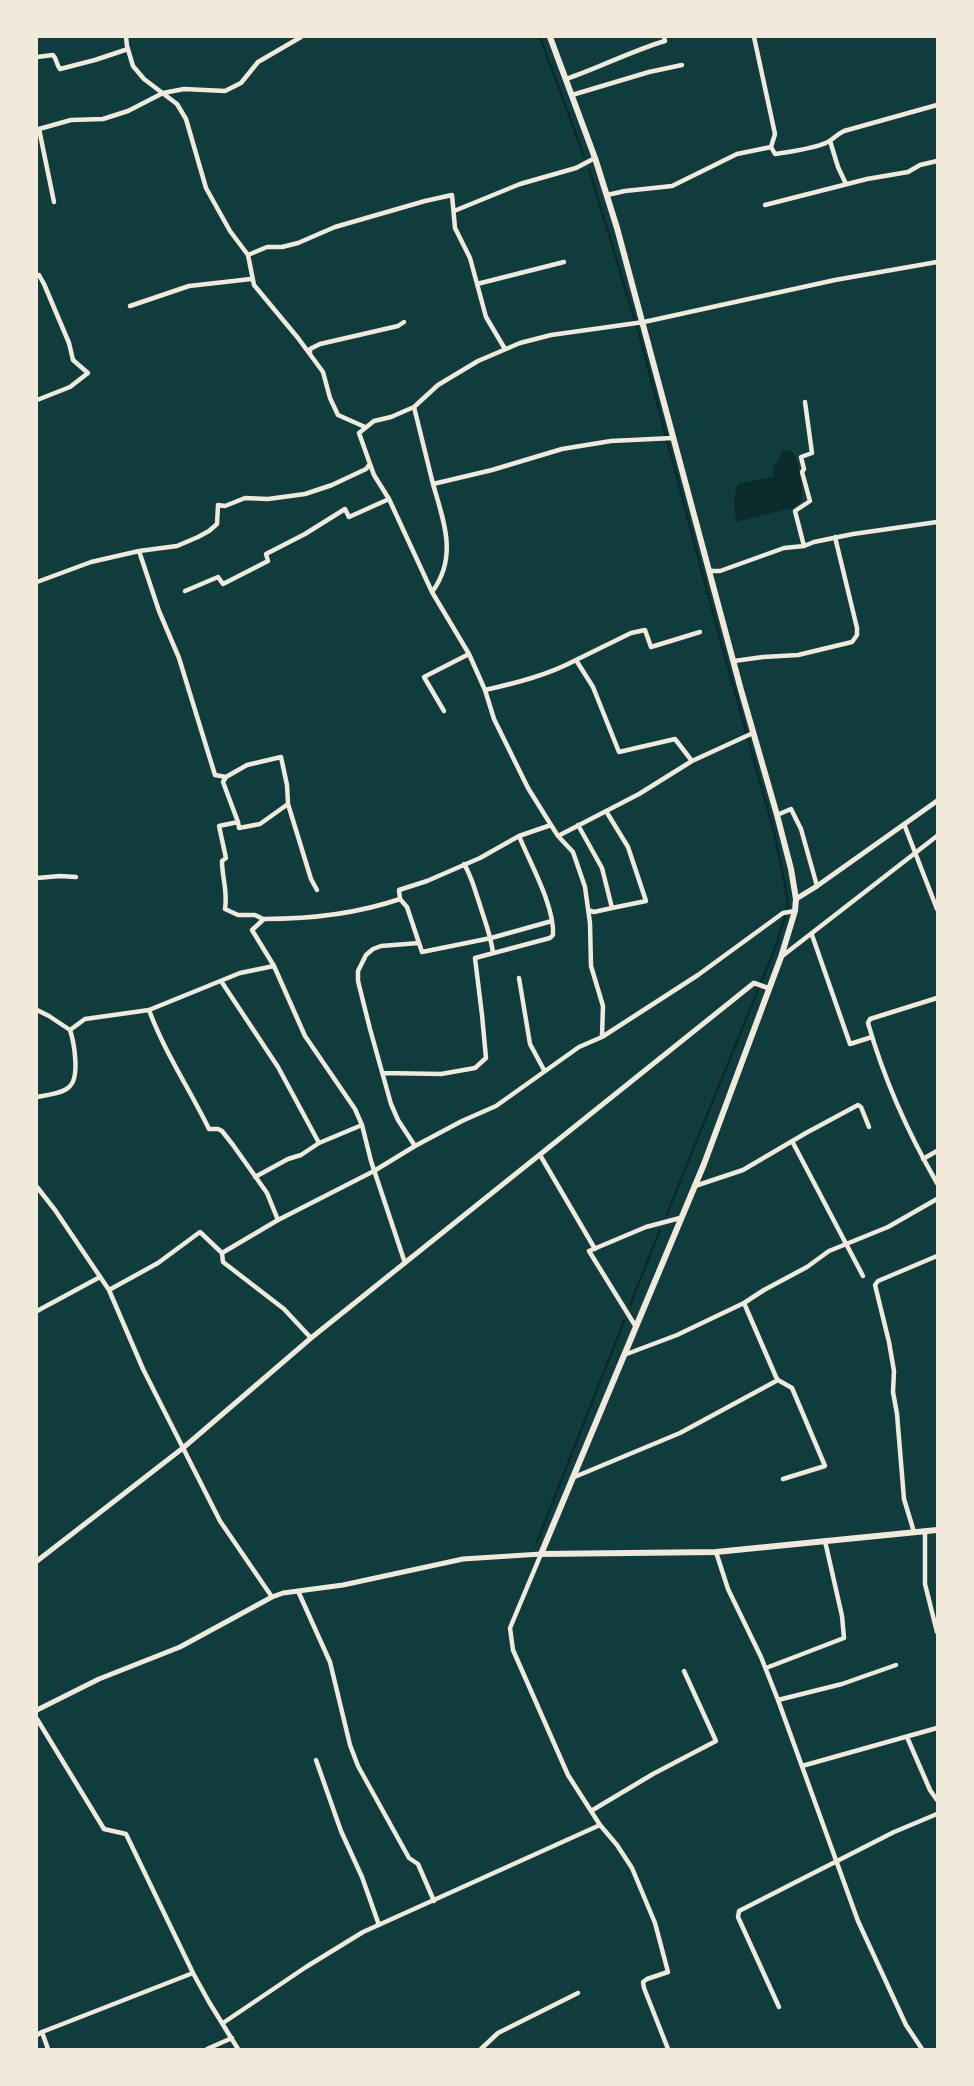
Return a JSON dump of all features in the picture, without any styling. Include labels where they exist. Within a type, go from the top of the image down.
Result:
[{"type":"main road","points":[[550,37],[595,158],[643,321],[751,733],[778,814],[796,899],[782,957],[766,987],[694,1186],[541,1554],[716,1552],[937,1530]]},
{"type":"street","points":[[126,37],[134,66],[144,79],[177,104],[186,119],[206,188],[230,231],[248,255],[251,279],[323,372],[338,415],[365,427]]},
{"type":"street","points":[[54,202],[39,128],[71,120],[103,119],[128,111],[163,93],[184,89],[225,91],[241,83],[264,58],[300,37]]},
{"type":"street","points":[[566,79],[627,53],[664,41],[664,37]]},
{"type":"street","points":[[754,37],[775,134],[771,147]]},
{"type":"street","points":[[37,57],[52,55],[61,69],[128,49]]},
{"type":"street","points":[[572,95],[682,65]]},
{"type":"street","points":[[771,147],[775,153],[803,149],[830,141],[834,135],[844,131],[937,105]]},
{"type":"street","points":[[830,141],[846,184]]},
{"type":"street","points":[[607,195],[672,186],[737,154],[771,147]]},
{"type":"street","points":[[454,211],[520,184],[569,171],[595,158]]},
{"type":"street","points":[[765,205],[846,184],[908,172],[920,165],[937,161]]},
{"type":"street","points":[[248,255],[267,247],[298,243],[335,227],[449,195],[452,197],[455,228],[470,258],[486,317],[505,349]]},
{"type":"street","points":[[477,284],[564,262]]},
{"type":"street","points":[[602,1037],[603,1006],[591,966],[585,887],[573,852],[558,836],[528,788],[494,719],[469,654],[432,592],[389,499],[374,475],[359,433],[374,421],[391,418],[414,407],[438,385],[478,361],[505,349],[551,335],[643,321],[835,280],[937,262]]},
{"type":"street","points":[[37,275],[44,284],[69,343],[73,360],[88,373],[70,387],[37,400]]},
{"type":"street","points":[[130,306],[189,286],[251,279]]},
{"type":"street","points":[[310,355],[310,349],[320,344],[398,326],[404,322]]},
{"type":"street","points":[[804,546],[795,511],[810,501],[801,457],[812,453],[806,402]]},
{"type":"street","points":[[414,407],[447,545],[448,559],[444,572],[432,592]]},
{"type":"street","points":[[433,484],[562,449],[611,441],[674,438]]},
{"type":"street","points":[[37,582],[92,562],[139,551],[177,546],[209,531],[217,524],[219,505],[225,506],[245,498],[268,499],[305,494],[332,485],[366,469],[370,464]]},
{"type":"street","points":[[185,591],[218,577],[223,584],[236,579],[268,561],[266,554],[345,509],[349,517],[389,499]]},
{"type":"street","points":[[710,571],[720,571],[784,548],[804,546],[835,537],[937,522]]},
{"type":"street","points":[[734,661],[799,655],[852,642],[857,635],[857,628],[835,537]]},
{"type":"street","points":[[139,551],[159,611],[179,658],[215,775],[226,777]]},
{"type":"street","points":[[485,691],[564,666],[631,633],[645,630],[651,648],[701,632]]},
{"type":"street","points":[[444,711],[424,677],[469,654]]},
{"type":"street","points":[[576,660],[593,687],[619,752],[675,739],[692,761]]},
{"type":"street","points":[[558,836],[639,794],[692,761],[751,733]]},
{"type":"street","points":[[288,804],[260,824],[239,828],[223,782],[226,777],[247,765],[281,757],[288,785],[288,804],[311,880],[317,890]]},
{"type":"street","points":[[796,899],[937,801]]},
{"type":"street","points":[[778,814],[791,809],[801,829],[817,886]]},
{"type":"street","points":[[588,910],[594,912],[646,901],[628,847],[606,811]]},
{"type":"street","points":[[239,822],[219,826],[226,858],[222,861],[225,909],[238,915],[256,915],[264,919],[331,915],[375,907],[400,899]]},
{"type":"street","points":[[904,824],[937,909]]},
{"type":"street","points":[[551,825],[519,836],[480,858],[427,881],[399,890],[400,899],[407,907],[422,952],[491,938],[552,921]]},
{"type":"street","points":[[578,825],[601,868],[612,908]]},
{"type":"street","points":[[383,1073],[440,1074],[475,1068],[486,1058],[475,958],[550,938],[553,930],[531,861],[519,836]]},
{"type":"street","points":[[782,957],[937,836]]},
{"type":"street","points":[[464,864],[472,876],[493,953]]},
{"type":"street","points":[[37,878],[76,877]]},
{"type":"street","points":[[222,1252],[374,1171],[415,1146],[496,1106],[579,1047],[602,1037],[698,975],[783,914],[793,911]]},
{"type":"street","points":[[264,919],[253,930],[274,965],[305,1036],[346,1095],[362,1125],[374,1171],[405,1263]]},
{"type":"street","points":[[812,934],[850,1044],[872,1037]]},
{"type":"street","points":[[415,1146],[394,1112],[370,1029],[358,971],[366,955],[381,946],[419,943]]},
{"type":"street","points":[[70,1030],[85,1019],[149,1010],[240,972],[274,965]]},
{"type":"street","points":[[519,978],[530,1044],[544,1070]]},
{"type":"street","points":[[221,981],[278,1067],[319,1143]]},
{"type":"street","points":[[37,1562],[183,1448],[311,1338],[754,983],[766,987]]},
{"type":"street","points":[[937,998],[870,1019],[868,1023],[894,1097],[937,1183]]},
{"type":"street","points":[[37,1010],[70,1030],[75,1057],[71,1086],[61,1092],[37,1097]]},
{"type":"street","points":[[149,1010],[159,1036],[209,1129],[222,1131],[267,1193],[278,1220]]},
{"type":"street","points":[[694,1186],[743,1170],[858,1105],[869,1126]]},
{"type":"street","points":[[255,1177],[319,1143],[362,1125]]},
{"type":"street","points":[[792,1141],[863,1276]]},
{"type":"street","points":[[923,1159],[937,1151]]},
{"type":"street","points":[[540,1154],[595,1249]]},
{"type":"street","points":[[37,1187],[109,1290],[143,1369],[220,1521],[272,1597]]},
{"type":"street","points":[[623,1355],[677,1335],[744,1303],[830,1251],[888,1227],[937,1199]]},
{"type":"street","points":[[636,1327],[589,1251],[646,1227],[680,1218]]},
{"type":"street","points":[[109,1290],[159,1264],[200,1232],[222,1252],[223,1262],[284,1310],[311,1338]]},
{"type":"street","points":[[914,1532],[904,1499],[898,1415],[892,1392],[894,1371],[875,1285],[878,1281],[937,1256]]},
{"type":"street","points":[[37,1311],[100,1277]]},
{"type":"street","points":[[744,1303],[778,1380],[792,1388],[825,1466],[783,1479]]},
{"type":"street","points":[[571,1478],[680,1433],[778,1380]]},
{"type":"street","points":[[925,1531],[925,1584],[937,1632]]},
{"type":"street","points":[[766,1668],[844,1637],[842,1616],[825,1541]]},
{"type":"street","points":[[716,1552],[728,1589],[766,1668],[858,1920],[906,2025],[922,2049]]},
{"type":"street","points":[[37,1710],[99,1679],[180,1647],[283,1593],[344,1585],[463,1559],[541,1554],[510,1628],[510,1638],[518,1663],[568,1775],[632,1868],[655,1923],[668,1972],[643,1982],[668,2049]]},
{"type":"street","points":[[298,1591],[330,1662],[349,1745],[358,1766],[409,1858],[418,1864],[434,1900]]},
{"type":"street","points":[[778,1700],[842,1684],[896,1665]]},
{"type":"street","points":[[591,1811],[653,1773],[716,1741],[684,1671]]},
{"type":"street","points":[[37,1719],[104,1829],[126,1834],[193,1973],[238,2049]]},
{"type":"street","points":[[802,1766],[937,1728]]},
{"type":"street","points":[[907,1737],[937,1800]]},
{"type":"street","points":[[316,1760],[379,1925]]},
{"type":"street","points":[[779,2007],[738,1917],[739,1911],[894,1832],[937,1814]]},
{"type":"street","points":[[223,2023],[363,1932],[600,1825]]},
{"type":"street","points":[[48,2049],[39,2034],[193,1973]]},
{"type":"street","points":[[481,2049],[498,2033],[578,1993]]},
{"type":"street","points":[[207,2049],[232,2038]]},
{"type":"water","points":[[783,449],[793,452],[795,457],[802,501],[795,507],[736,522],[734,498],[738,484],[773,477],[773,465],[778,461]]},
{"type":"waterway","points":[[540,37],[584,156]]},
{"type":"waterway","points":[[589,169],[639,334],[773,828],[788,907],[777,943],[667,1214]]},
{"type":"waterway","points":[[630,1305],[660,1230]]},
{"type":"waterway","points":[[537,1542],[624,1321]]}]
